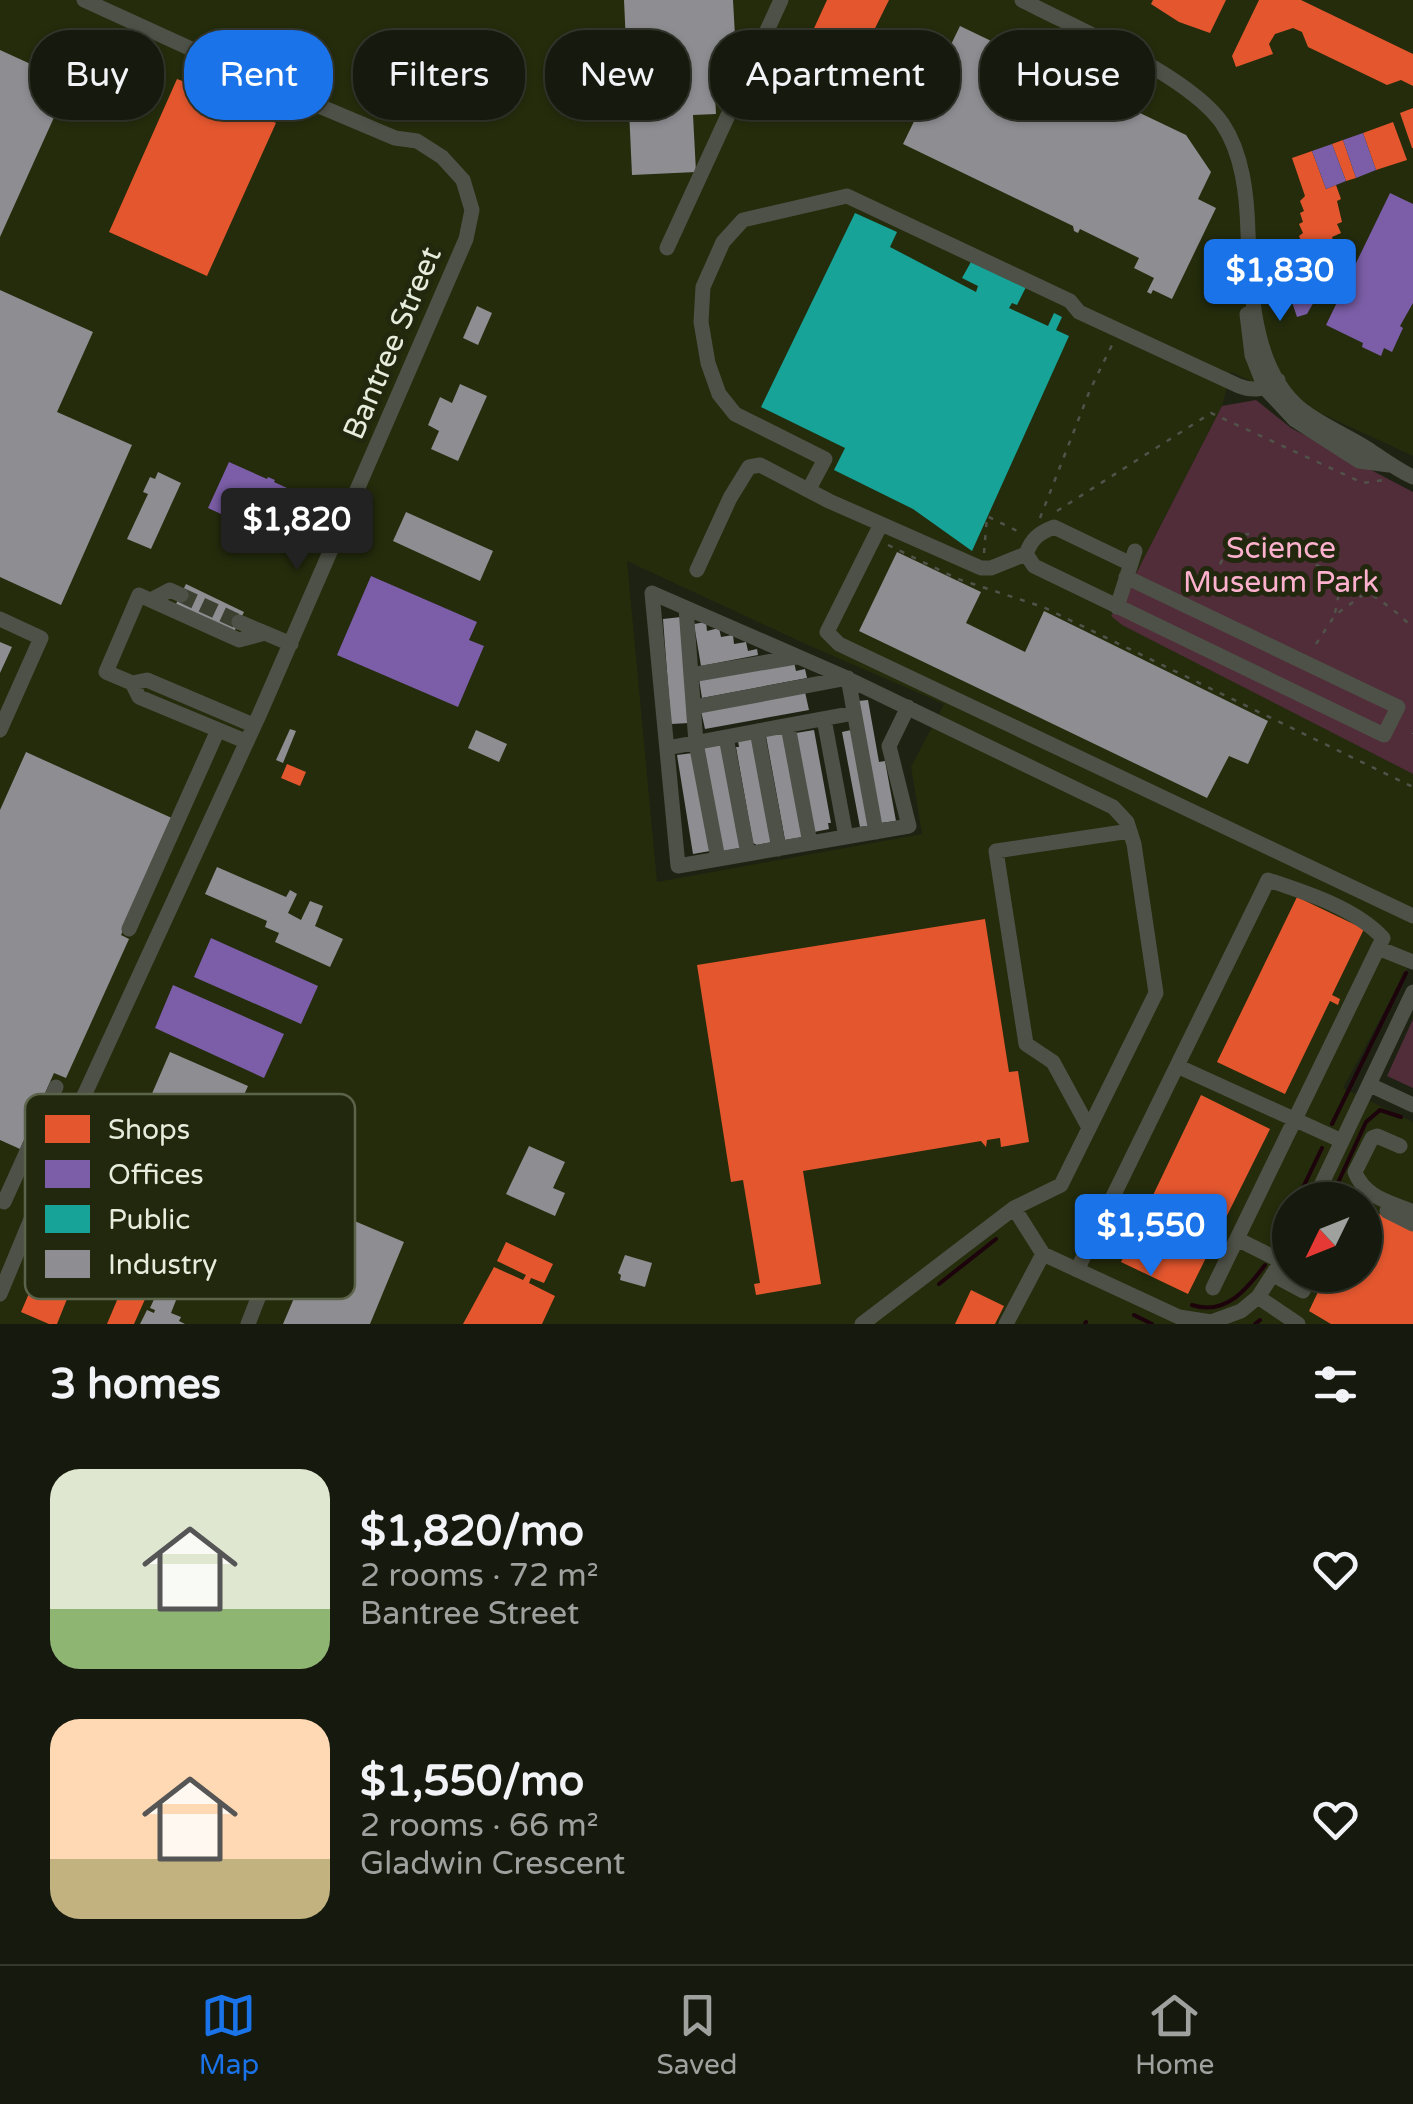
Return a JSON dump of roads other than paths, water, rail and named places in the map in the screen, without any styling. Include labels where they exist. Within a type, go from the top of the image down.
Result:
[{"type":"street","name":"Bantree Street","points":[[84,0],[278,89],[395,138],[417,142],[442,156],[463,180],[472,210],[458,257],[290,644],[85,1094]]},
{"type":"street","points":[[122,18],[130,0]]},
{"type":"street","points":[[667,248],[781,0]]},
{"type":"street","points":[[1022,0],[1177,81],[1201,99],[1223,124],[1237,153],[1244,182],[1250,280],[1246,303],[1252,355],[1294,420],[1360,462],[1413,477]]},
{"type":"street","points":[[809,490],[824,459],[736,414],[719,394],[708,363],[701,322],[703,288],[724,242],[743,220],[847,196],[1070,301],[1079,312],[1238,386],[1251,391],[1272,384]]},
{"type":"street","points":[[697,570],[749,467],[760,466],[981,568],[991,568],[1028,548],[1040,532],[1054,527],[1398,707],[1392,724],[1384,735],[1034,566],[1028,548]]},
{"type":"street","points":[[880,524],[827,632],[839,644],[1413,916]]},
{"type":"street","points":[[1117,606],[1130,564]]},
{"type":"street","points":[[151,600],[170,590],[181,595]]},
{"type":"street","points":[[862,1324],[1014,1208],[1061,1185],[1156,994],[1130,832],[1127,822],[1113,807],[908,707],[848,678],[652,593],[678,866],[908,826],[890,746],[908,707]]},
{"type":"street","points":[[253,725],[148,680],[132,683],[106,672],[139,595],[240,640],[265,633]]},
{"type":"street","points":[[686,608],[696,742],[718,859]]},
{"type":"street","points":[[0,619],[41,638],[0,730]]},
{"type":"street","points":[[239,622],[290,644]]},
{"type":"street","points":[[692,675],[798,656]]},
{"type":"street","points":[[694,708],[848,678]]},
{"type":"street","points":[[848,678],[876,832]]},
{"type":"street","points":[[132,683],[139,697],[245,741]]},
{"type":"street","points":[[666,748],[854,714]]},
{"type":"street","points":[[824,719],[846,837]]},
{"type":"street","points":[[788,726],[810,843]]},
{"type":"street","points":[[129,929],[218,730]]},
{"type":"street","points":[[756,732],[779,848]]},
{"type":"street","points":[[726,737],[748,854]]},
{"type":"street","points":[[1089,1128],[1053,1062],[1026,1044],[996,851],[1130,832]]},
{"type":"street","points":[[1077,1270],[1268,880],[1368,922],[1383,938],[1213,1288]]},
{"type":"street","points":[[1378,948],[1413,962]]},
{"type":"street","points":[[1323,1182],[1413,992]]},
{"type":"street","points":[[1177,1066],[1342,1141]]},
{"type":"street","points":[[1370,1085],[1413,1106]]},
{"type":"street","points":[[52,1094],[56,1086]]},
{"type":"street","points":[[1400,1146],[1378,1136],[1372,1138],[1355,1172],[1358,1181],[1377,1198],[1411,1215]]},
{"type":"street","points":[[25,1152],[2,1201],[25,1211]]},
{"type":"street","points":[[1382,1206],[1411,1215]]},
{"type":"street","points":[[1014,1208],[1043,1254],[1180,1317],[1211,1322],[1241,1311],[1258,1297],[1272,1277]]},
{"type":"street","name":"Bantree Street","points":[[0,1294],[25,1234]]},
{"type":"street","points":[[1237,1239],[1272,1256]]},
{"type":"street","points":[[1006,1324],[1043,1254]]},
{"type":"street","points":[[1258,1297],[1298,1324]]},
{"type":"street","points":[[248,1324],[258,1299]]},
{"type":"waterway","points":[[1332,1124],[1406,973]]},
{"type":"waterway","points":[[1338,1182],[1366,1122],[1380,1110],[1401,1117]]},
{"type":"waterway","points":[[1306,1182],[1322,1148]]},
{"type":"waterway","points":[[939,1284],[996,1239]]},
{"type":"waterway","points":[[1192,1305],[1225,1304],[1243,1291],[1265,1265]]},
{"type":"waterway","points":[[1134,1315],[1152,1324]]},
{"type":"waterway","points":[[1255,1324],[1260,1320]]},
{"type":"tunnel","points":[[181,595],[239,622]]},
{"type":"park label","name":"Science Museum Park","points":[[1281,565]]}]
